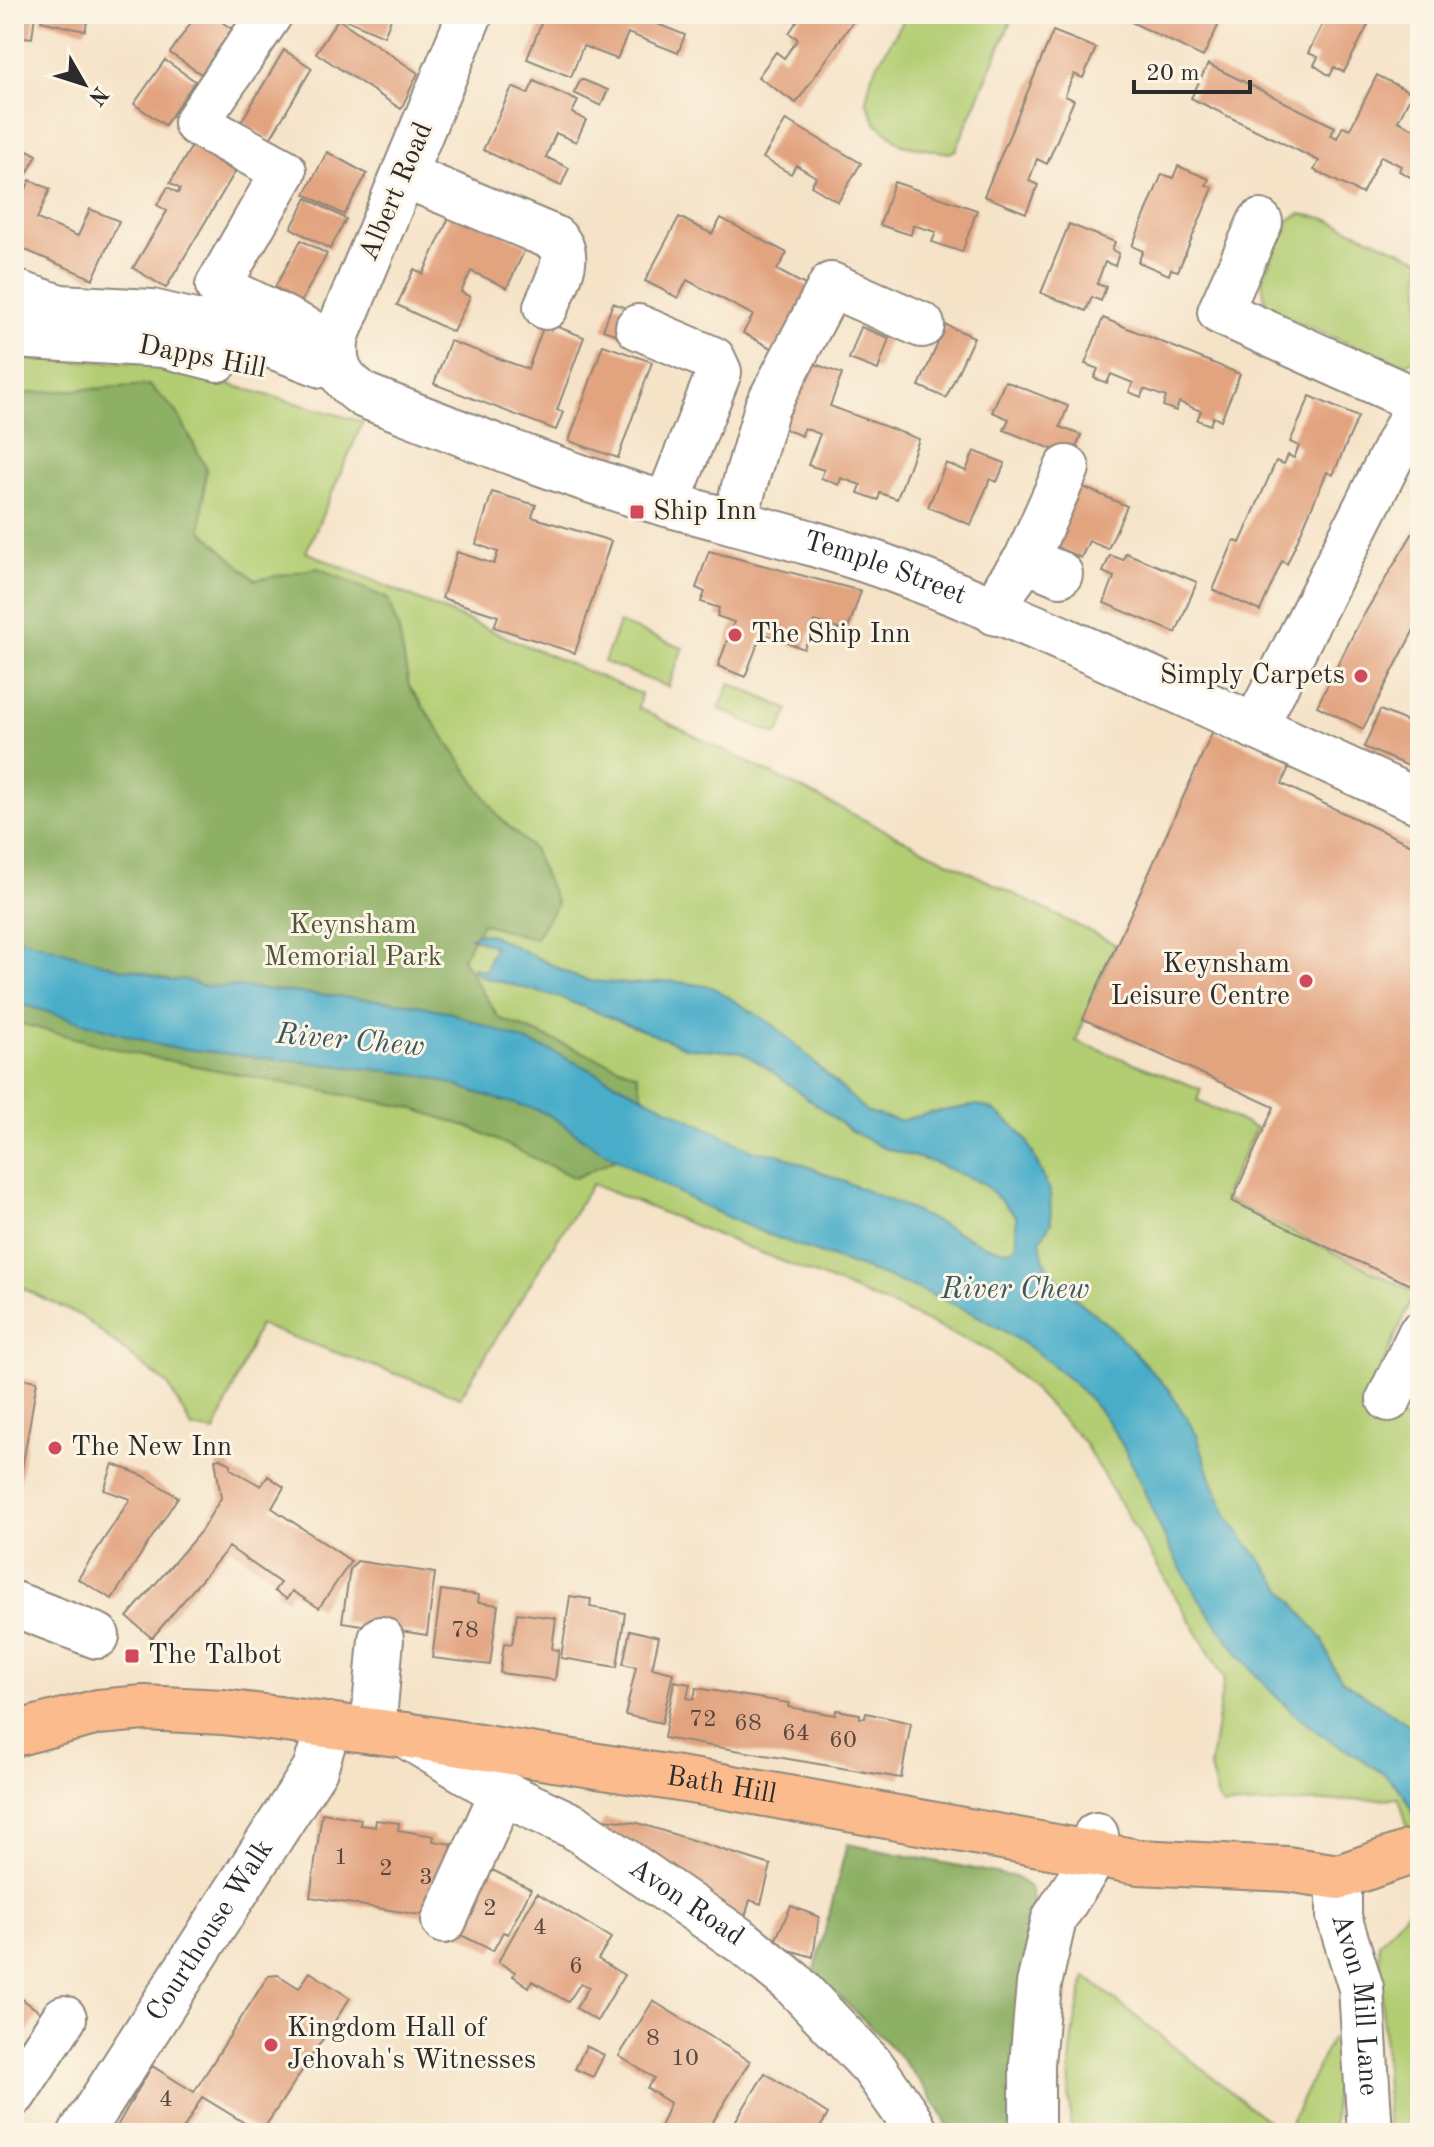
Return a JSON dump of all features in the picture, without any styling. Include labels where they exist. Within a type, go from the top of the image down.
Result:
[{"type":"main road","name":"Bath Hill","points":[[15,1731],[98,1712],[144,1708],[223,1712],[389,1733],[1097,1844],[1138,1862],[1287,1869],[1339,1877],[1415,1849]]},
{"type":"street","points":[[270,14],[196,123],[284,171],[218,286],[337,358]]},
{"type":"street","name":"Albert Road","points":[[337,358],[337,335],[470,14]]},
{"type":"street","points":[[404,175],[554,238],[562,245],[565,259],[546,307]]},
{"type":"street","points":[[1255,727],[1420,401],[1220,312],[1260,222]]},
{"type":"street","points":[[734,522],[767,407],[831,285],[922,325]]},
{"type":"street","points":[[14,292],[60,307],[152,312],[337,358]]},
{"type":"street","points":[[638,327],[713,359],[719,372],[667,504]]},
{"type":"street","name":"Dapps Hill","points":[[14,336],[163,345],[308,381],[337,358]]},
{"type":"street","name":"Temple Street","points":[[337,358],[349,385],[365,396],[520,457],[667,504],[819,545],[900,573],[1420,802]]},
{"type":"street","points":[[996,613],[1007,586],[1043,567],[1051,482]]},
{"type":"street","points":[[1389,1399],[1420,1334]]},
{"type":"street","points":[[14,1604],[97,1636]]},
{"type":"street","points":[[381,1639],[389,1733]]},
{"type":"street","name":"Courthouse Walk","points":[[81,2133],[315,1769],[329,1725]]},
{"type":"street","name":"Avon Road","points":[[389,1733],[502,1793],[575,1827],[744,1943],[792,1982],[873,2067],[916,2133]]},
{"type":"street","points":[[444,1921],[502,1793]]},
{"type":"street","points":[[1032,2133],[1032,2064],[1039,1984],[1054,1919],[1097,1844]]},
{"type":"street","name":"Avon Mill Lane","points":[[1339,1877],[1339,1917],[1363,1999],[1370,2133]]},
{"type":"street","points":[[14,2094],[64,2018]]},
{"type":"green space","points":[[907,14],[1014,14],[956,150],[949,153],[902,145],[875,122],[866,100],[872,74]]},
{"type":"green space","points":[[1300,214],[1324,218],[1420,259],[1420,357],[1405,364],[1389,360],[1281,316],[1265,303],[1262,280],[1287,221]]},
{"type":"green space","name":"Keynsham Memorial Park","points":[[14,359],[153,363],[363,422],[306,552],[641,694],[638,708],[1115,944],[1076,1041],[1201,1089],[1197,1101],[1256,1128],[1223,1198],[1415,1292],[1366,1403],[1420,1427],[1420,1554],[1414,1561],[1420,1567],[1420,1869],[1399,1798],[1223,1806],[1218,1799],[1210,1768],[1224,1678],[1083,1441],[1034,1390],[990,1351],[902,1310],[592,1184],[460,1397],[259,1325],[215,1432],[192,1428],[168,1385],[81,1316],[14,1284]]},
{"type":"green space","points":[[149,385],[177,412],[206,468],[201,530],[255,580],[318,568],[388,599],[399,632],[409,686],[499,817],[533,849],[557,904],[535,939],[482,923],[462,959],[499,1018],[637,1074],[649,1119],[626,1154],[575,1178],[472,1128],[411,1108],[140,1055],[14,1022],[14,394]]},
{"type":"green space","points":[[619,623],[683,648],[668,687],[604,662]]},
{"type":"green space","points":[[730,683],[789,710],[777,735],[719,709]]},
{"type":"green space","points":[[847,1844],[1015,1877],[1030,1888],[1036,1912],[1015,2133],[951,2133],[925,2088],[891,2047],[814,1974]]},
{"type":"green space","points":[[1420,1897],[1420,2133],[1388,2133],[1379,1943]]},
{"type":"green space","points":[[1086,1977],[1283,2133],[1071,2133],[1071,2055],[1076,2016]]},
{"type":"green space","points":[[1331,2039],[1337,2041],[1333,2133],[1286,2133]]},
{"type":"water","name":"River Chew","points":[[480,933],[492,935],[576,977],[591,981],[629,984],[673,981],[712,987],[775,1026],[867,1112],[900,1121],[978,1105],[991,1109],[1013,1125],[1027,1141],[1050,1191],[1051,1222],[1040,1241],[1043,1258],[1049,1268],[1066,1290],[1115,1331],[1169,1390],[1197,1435],[1211,1479],[1230,1521],[1323,1640],[1333,1667],[1342,1680],[1420,1732],[1420,1831],[1409,1803],[1388,1777],[1305,1722],[1252,1670],[1189,1582],[1161,1531],[1127,1453],[1104,1417],[1047,1361],[1002,1330],[955,1305],[907,1285],[757,1230],[706,1207],[623,1163],[547,1114],[534,1109],[415,1074],[166,1047],[14,1002],[14,936],[171,981],[183,979],[202,986],[408,1003],[449,1012],[556,1053],[756,1152],[778,1154],[901,1205],[986,1246],[1003,1250],[1013,1249],[1017,1244],[1016,1216],[984,1184],[932,1162],[884,1148],[851,1131],[741,1052],[687,1048],[561,998],[483,977],[472,967],[485,971],[494,946],[470,937]]},
{"type":"building","points":[[14,14],[35,14],[32,38],[14,36]]},
{"type":"building","points":[[43,14],[89,14],[85,31],[41,21]]},
{"type":"building","points":[[197,14],[210,14],[232,29],[201,74],[170,53]]},
{"type":"building","points":[[341,14],[393,14],[384,36],[340,17]]},
{"type":"building","points":[[545,14],[633,14],[685,35],[678,53],[628,33],[617,59],[583,46],[571,77],[527,59]]},
{"type":"building","points":[[802,14],[858,14],[796,103],[758,77],[776,52],[784,58],[798,39],[789,33]]},
{"type":"building","points":[[1115,14],[1204,14],[1220,22],[1203,57]]},
{"type":"building","points":[[1321,14],[1352,14],[1368,25],[1344,72],[1334,67],[1330,76],[1314,65],[1318,57],[1308,53],[1326,17]]},
{"type":"building","points":[[338,19],[418,73],[401,109],[316,53]]},
{"type":"building","points":[[1053,31],[1096,48],[1083,78],[1074,74],[1070,83],[1065,96],[1074,100],[1047,164],[1037,159],[1029,181],[1038,185],[1026,213],[984,196]]},
{"type":"building","points":[[284,50],[312,68],[270,139],[241,122]]},
{"type":"building","points":[[165,60],[195,81],[165,125],[134,104]]},
{"type":"building","points":[[1208,64],[1335,127],[1331,135],[1337,138],[1343,126],[1350,129],[1377,75],[1412,93],[1398,121],[1420,132],[1420,182],[1399,171],[1401,166],[1381,156],[1362,194],[1314,170],[1319,161],[1191,98]]},
{"type":"building","points":[[581,79],[608,90],[601,106],[574,93]]},
{"type":"building","points":[[534,81],[578,101],[572,113],[586,120],[576,142],[556,133],[546,157],[569,168],[561,186],[483,150],[512,87],[528,94]]},
{"type":"building","points":[[786,120],[861,163],[838,202],[811,186],[816,177],[796,165],[791,174],[763,158]]},
{"type":"building","points":[[20,146],[37,155],[14,199],[14,158]]},
{"type":"building","points":[[192,146],[235,172],[166,288],[133,268],[167,211],[157,205],[168,187],[178,193],[180,189],[170,183]]},
{"type":"building","points":[[327,152],[367,174],[344,215],[305,194]]},
{"type":"building","points":[[1178,166],[1209,179],[1206,185],[1213,188],[1178,271],[1171,269],[1169,275],[1138,262],[1143,251],[1132,246],[1162,174],[1173,178]]},
{"type":"building","points":[[30,180],[50,189],[37,219],[78,236],[90,209],[119,221],[93,279],[14,245],[14,216]]},
{"type":"building","points":[[894,182],[977,210],[962,252],[932,242],[936,232],[913,225],[911,235],[880,225]]},
{"type":"building","points":[[307,198],[346,219],[330,249],[291,228]]},
{"type":"building","points":[[452,211],[527,245],[507,288],[471,271],[461,292],[470,297],[453,332],[397,305],[414,269],[423,274]]},
{"type":"building","points":[[679,217],[712,234],[721,218],[787,253],[777,270],[811,288],[777,351],[743,333],[753,315],[687,280],[678,298],[645,281]]},
{"type":"building","points":[[1069,224],[1115,242],[1112,250],[1119,253],[1115,266],[1105,262],[1099,278],[1097,284],[1106,287],[1101,301],[1092,297],[1086,311],[1041,293]]},
{"type":"building","points":[[301,240],[327,254],[301,302],[275,287]]},
{"type":"building","points":[[613,303],[639,313],[629,339],[603,330]]},
{"type":"building","points":[[1103,318],[1240,374],[1221,420],[1213,417],[1210,425],[1197,420],[1201,411],[1179,402],[1176,411],[1163,406],[1166,397],[1144,389],[1141,397],[1129,392],[1133,383],[1111,374],[1107,383],[1094,378],[1098,369],[1085,364]]},
{"type":"building","points":[[545,322],[584,337],[557,410],[563,412],[556,430],[434,384],[450,341],[528,369]]},
{"type":"building","points":[[946,325],[974,337],[946,398],[919,386]]},
{"type":"building","points":[[861,327],[889,338],[878,370],[849,359]]},
{"type":"building","points":[[603,345],[652,362],[618,458],[569,441]]},
{"type":"building","points":[[799,358],[842,374],[830,406],[919,439],[897,499],[880,493],[878,500],[858,493],[861,485],[841,478],[839,485],[821,478],[824,470],[808,465],[820,434],[804,428],[802,436],[782,428]]},
{"type":"building","points":[[1005,381],[1068,406],[1060,427],[1081,435],[1069,466],[1048,458],[1052,449],[1004,430],[1009,419],[992,412]]},
{"type":"building","points":[[1310,396],[1358,417],[1333,475],[1327,472],[1287,564],[1282,561],[1260,611],[1213,590],[1234,540],[1240,543],[1276,461],[1284,464],[1288,455],[1294,458],[1299,446],[1290,442]]},
{"type":"building","points":[[974,451],[1005,463],[997,482],[990,479],[971,525],[928,507],[946,463],[966,471]]},
{"type":"building","points":[[1074,483],[1127,506],[1108,549],[1089,541],[1081,558],[1052,545]]},
{"type":"building","points":[[492,492],[536,505],[532,517],[611,541],[575,653],[494,627],[498,616],[442,598],[457,552],[494,564],[498,552],[476,544]]},
{"type":"building","points":[[1420,521],[1420,618],[1363,729],[1317,706],[1359,623]]},
{"type":"building","points":[[709,551],[861,591],[847,632],[815,621],[804,649],[762,633],[745,677],[718,666],[734,622],[717,616],[719,608],[701,602],[705,592],[696,588]]},
{"type":"building","points":[[1126,553],[1197,582],[1176,633],[1104,603],[1114,577],[1103,572],[1110,555],[1123,560]]},
{"type":"building","points":[[1380,710],[1420,727],[1420,771],[1364,747]]},
{"type":"building","name":"Keynsham Leisure Centre","points":[[1213,731],[1290,764],[1282,784],[1420,849],[1420,1289],[1232,1201],[1274,1107],[1083,1019]]},
{"type":"building","points":[[14,1377],[37,1381],[16,1504],[14,1504]]},
{"type":"building","points":[[220,1458],[231,1464],[231,1469],[261,1486],[268,1476],[284,1487],[272,1508],[351,1561],[319,1608],[292,1591],[287,1599],[274,1591],[280,1583],[229,1547],[152,1638],[127,1617],[201,1531],[221,1498],[215,1459]]},
{"type":"building","points":[[113,1464],[144,1476],[178,1497],[112,1599],[78,1579],[130,1499],[104,1490]]},
{"type":"building","points":[[357,1561],[435,1573],[427,1635],[342,1622],[350,1569]]},
{"type":"building","points":[[441,1590],[479,1595],[478,1602],[498,1605],[490,1665],[432,1658]]},
{"type":"building","points":[[570,1596],[591,1599],[590,1607],[625,1613],[617,1667],[561,1658]]},
{"type":"building","points":[[517,1613],[556,1618],[552,1649],[559,1650],[555,1680],[500,1673],[504,1643],[512,1644]]},
{"type":"building","points":[[630,1630],[659,1637],[652,1668],[673,1673],[662,1723],[625,1715],[636,1667],[623,1664]]},
{"type":"building","points":[[674,1681],[690,1684],[687,1698],[694,1699],[696,1688],[789,1703],[788,1707],[835,1715],[836,1710],[860,1714],[860,1718],[865,1718],[866,1713],[911,1723],[901,1778],[664,1738]]},
{"type":"building","points":[[322,1813],[361,1819],[360,1825],[375,1827],[376,1820],[399,1823],[398,1830],[434,1836],[433,1841],[452,1844],[439,1918],[310,1897]]},
{"type":"building","points":[[604,1819],[638,1823],[771,1865],[761,1904],[750,1900],[743,1924],[670,1881],[673,1867],[626,1850],[600,1828]]},
{"type":"building","points":[[482,1865],[531,1889],[508,1934],[503,1932],[493,1951],[449,1929]]},
{"type":"building","points":[[537,1893],[611,1938],[598,1959],[624,1975],[597,2021],[576,2008],[589,1987],[581,1983],[568,2002],[532,1981],[529,1987],[513,1976],[515,1972],[498,1962]]},
{"type":"building","points":[[791,1906],[819,1917],[813,1957],[773,1945]]},
{"type":"building","name":"Kingdom Hall of Jehovah's Witnesses","points":[[310,1972],[350,1998],[261,2133],[202,2097],[181,2133],[113,2133],[152,2066],[194,2092],[268,1976],[278,1975],[299,1988]]},
{"type":"building","points":[[14,1993],[41,2013],[18,2045],[14,2042]]},
{"type":"building","points":[[653,2001],[750,2061],[706,2133],[658,2132],[670,2103],[647,2088],[654,2078],[619,2056]]},
{"type":"building","points":[[586,2046],[604,2055],[593,2077],[575,2069]]},
{"type":"building","points":[[765,2073],[828,2114],[817,2133],[728,2133]]},
{"type":"place","name":"Ship Inn","points":[[637,512]]},
{"type":"place","name":"The Ship Inn","points":[[735,635]]},
{"type":"place","name":"Simply Carpets","points":[[1361,676]]},
{"type":"place","name":"Keynsham Leisure Centre","points":[[1306,981]]},
{"type":"place","name":"The New Inn","points":[[55,1448]]},
{"type":"place","name":"The Talbot","points":[[132,1656]]},
{"type":"place","name":"Kingdom Hall of Jehovah's Witnesses","points":[[271,2045]]}]
